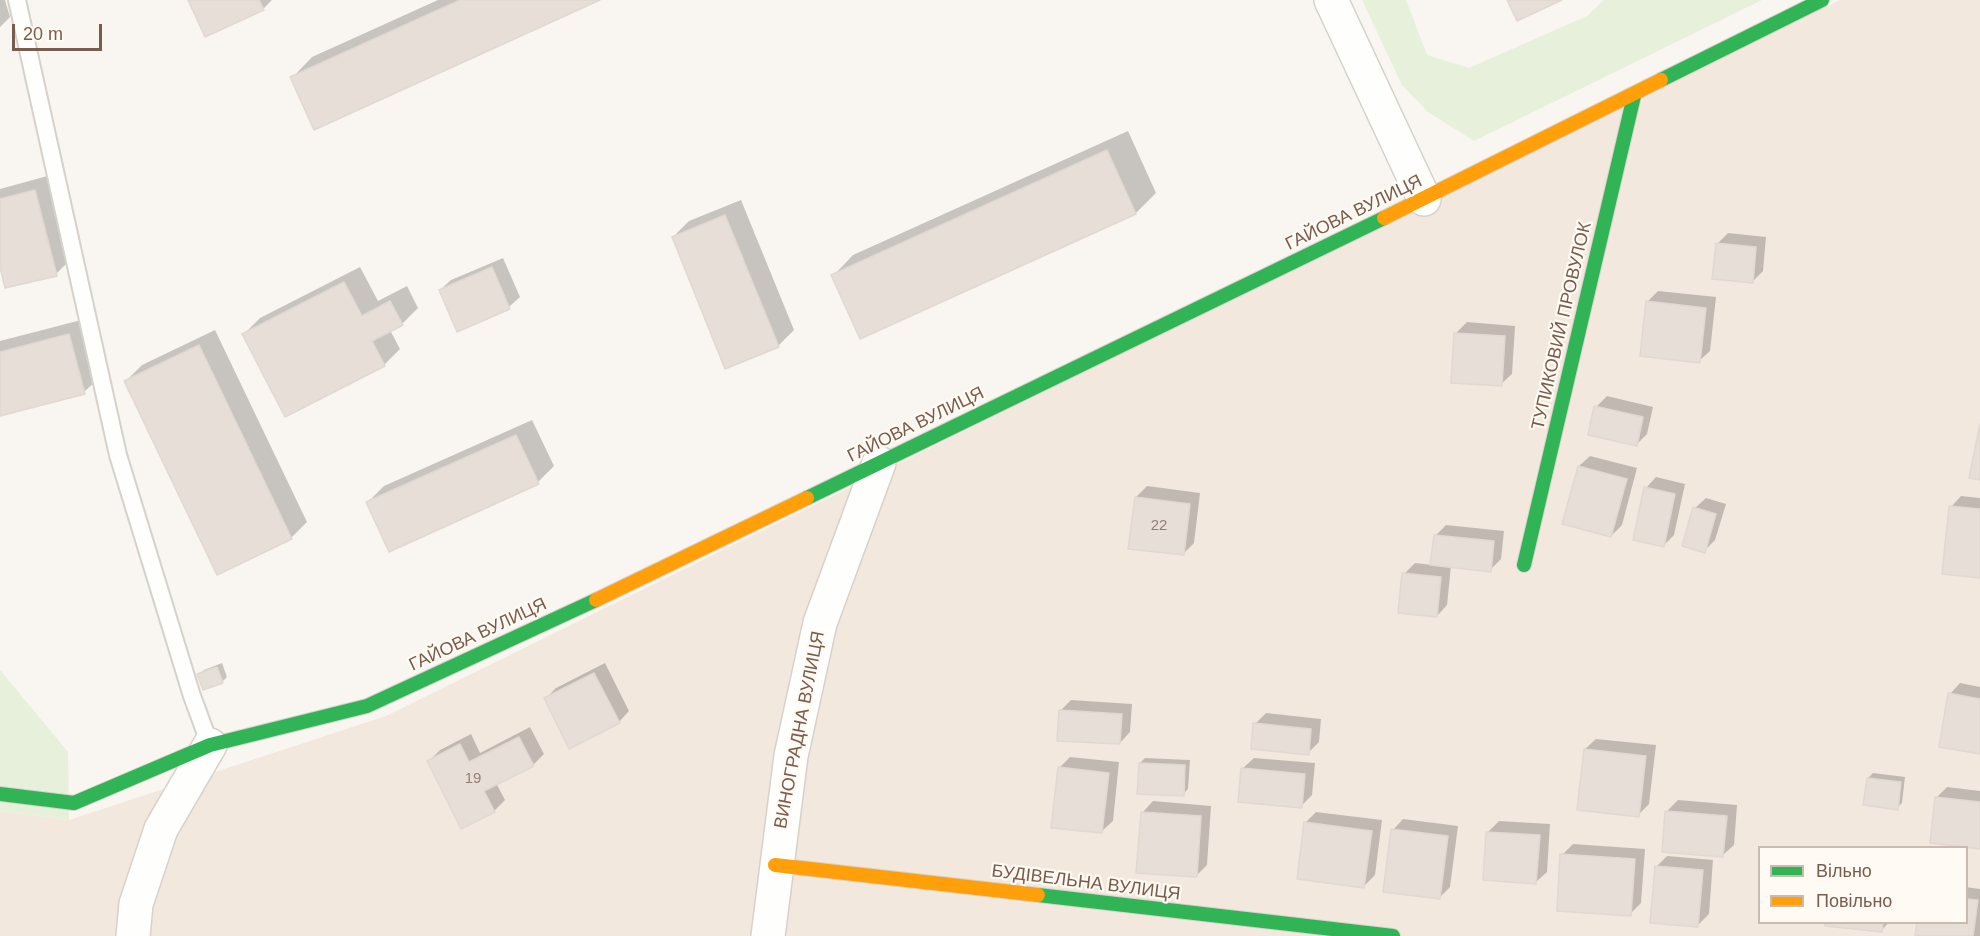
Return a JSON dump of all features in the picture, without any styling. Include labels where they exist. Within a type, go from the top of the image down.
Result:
[{"type":"street","points":[[1331,0],[1424,199]]},
{"type":"street","name":"ГАЙОВА ВУЛИЦЯ","points":[[0,794],[74,803],[210,745],[367,706],[554,620],[1424,199],[1635,96],[1822,0]]},
{"type":"street","name":"ТУПИКОВИЙ ПРОВУЛОК","points":[[1524,565],[1635,96]]},
{"type":"street","name":"ВИНОГРАДНА ВУЛИЦЯ","points":[[768,936],[775,865],[791,756],[820,623],[879,463]]},
{"type":"street","points":[[133,936],[136,904],[161,829],[210,745]]},
{"type":"street","name":"БУДІВЕЛЬНА ВУЛИЦЯ","points":[[775,865],[1394,936]]},
{"type":"lane","points":[[17,0],[118,455],[192,696],[210,745]]},
{"type":"shaded area","points":[[1840,0],[1980,0],[1980,936],[0,936],[0,811],[69,820],[386,716]]},
{"type":"green space","points":[[1362,0],[1406,0],[1427,55],[1469,68],[1587,16],[1604,0],[1762,0],[1474,141],[1428,112],[1402,85]]},
{"type":"green space","points":[[0,670],[68,752],[69,820],[0,811]]},
{"type":"building","points":[[188,0],[259,0],[264,10],[205,37]]},
{"type":"building","points":[[460,0],[600,0],[314,130],[290,77]]},
{"type":"building","points":[[1507,0],[1562,0],[1517,21]]},
{"type":"building","points":[[1107,150],[1136,214],[860,339],[831,275]]},
{"type":"building","points":[[35,190],[57,276],[5,288],[0,267],[0,199]]},
{"type":"building","points":[[725,215],[779,347],[725,369],[672,237]]},
{"type":"building","points":[[1716,243],[1756,247],[1753,283],[1712,279]]},
{"type":"building","points":[[492,267],[510,309],[457,332],[439,290]]},
{"type":"building","points":[[344,282],[362,316],[390,301],[403,325],[372,341],[385,366],[285,417],[242,334]]},
{"type":"building","points":[[1646,301],[1706,308],[1700,363],[1640,356]]},
{"type":"building","points":[[1454,333],[1505,336],[1502,386],[1451,383]]},
{"type":"building","points":[[69,334],[85,394],[0,416],[0,352]]},
{"type":"building","points":[[199,345],[292,539],[217,575],[124,381]]},
{"type":"building","points":[[1594,406],[1643,417],[1637,446],[1588,435]]},
{"type":"building","points":[[1980,424],[1980,480],[1969,478]]},
{"type":"building","points":[[516,435],[539,484],[389,552],[366,502]]},
{"type":"building","points":[[1578,466],[1627,479],[1611,537],[1562,524]]},
{"type":"building","points":[[1644,487],[1675,494],[1664,547],[1633,540]]},
{"type":"building","points":[[1135,497],[1190,504],[1184,555],[1128,549]]},
{"type":"building","points":[[1949,506],[1980,509],[1980,578],[1942,574]]},
{"type":"building","points":[[1693,507],[1716,514],[1705,553],[1682,546]]},
{"type":"building","points":[[1434,535],[1494,541],[1491,572],[1430,565]]},
{"type":"building","points":[[1402,573],[1441,577],[1437,617],[1398,613]]},
{"type":"building","points":[[217,667],[223,683],[203,690],[197,674]]},
{"type":"building","points":[[594,673],[620,723],[569,749],[544,698]]},
{"type":"building","points":[[1948,693],[1980,699],[1980,754],[1939,747]]},
{"type":"building","points":[[1059,710],[1122,714],[1120,744],[1057,741]]},
{"type":"building","points":[[1253,723],[1311,729],[1309,755],[1251,749]]},
{"type":"building","points":[[519,737],[534,766],[484,791],[495,812],[461,829],[427,761],[460,744],[469,762]]},
{"type":"building","points":[[1584,749],[1646,756],[1639,817],[1577,810]]},
{"type":"building","points":[[1139,763],[1185,765],[1184,796],[1137,794]]},
{"type":"building","points":[[1058,767],[1109,773],[1102,833],[1051,828]]},
{"type":"building","points":[[1241,768],[1305,774],[1302,808],[1238,802]]},
{"type":"building","points":[[1867,778],[1901,782],[1898,810],[1863,805]]},
{"type":"building","points":[[1935,797],[1980,802],[1980,849],[1930,843]]},
{"type":"building","points":[[1665,811],[1727,816],[1723,857],[1662,852]]},
{"type":"building","points":[[1141,812],[1201,816],[1197,877],[1136,873]]},
{"type":"building","points":[[1304,822],[1372,831],[1364,888],[1297,879]]},
{"type":"building","points":[[1391,829],[1448,836],[1440,899],[1383,892]]},
{"type":"building","points":[[1486,832],[1540,835],[1536,884],[1483,880]]},
{"type":"building","points":[[1560,854],[1635,859],[1631,916],[1557,911]]},
{"type":"building","points":[[1655,866],[1703,870],[1698,927],[1650,923]]},
{"type":"building","points":[[1968,899],[1978,900],[1973,936],[1915,936],[1917,924],[1968,924]]},
{"type":"building","points":[[1825,924],[1883,924],[1882,932],[1825,926]]},
{"type":"traffic: fast","points":[[1661,80],[1822,0]]},
{"type":"traffic: fast","points":[[1524,565],[1634,96]]},
{"type":"traffic: fast","points":[[807,498],[1384,218]]},
{"type":"traffic: fast","points":[[0,794],[74,803],[210,745],[367,706],[596,600]]},
{"type":"traffic: fast","points":[[1038,895],[1393,936]]},
{"type":"traffic: slow","points":[[1384,218],[1661,80]]},
{"type":"traffic: slow","points":[[596,600],[807,498]]},
{"type":"traffic: slow","points":[[775,865],[1038,895]]}]
